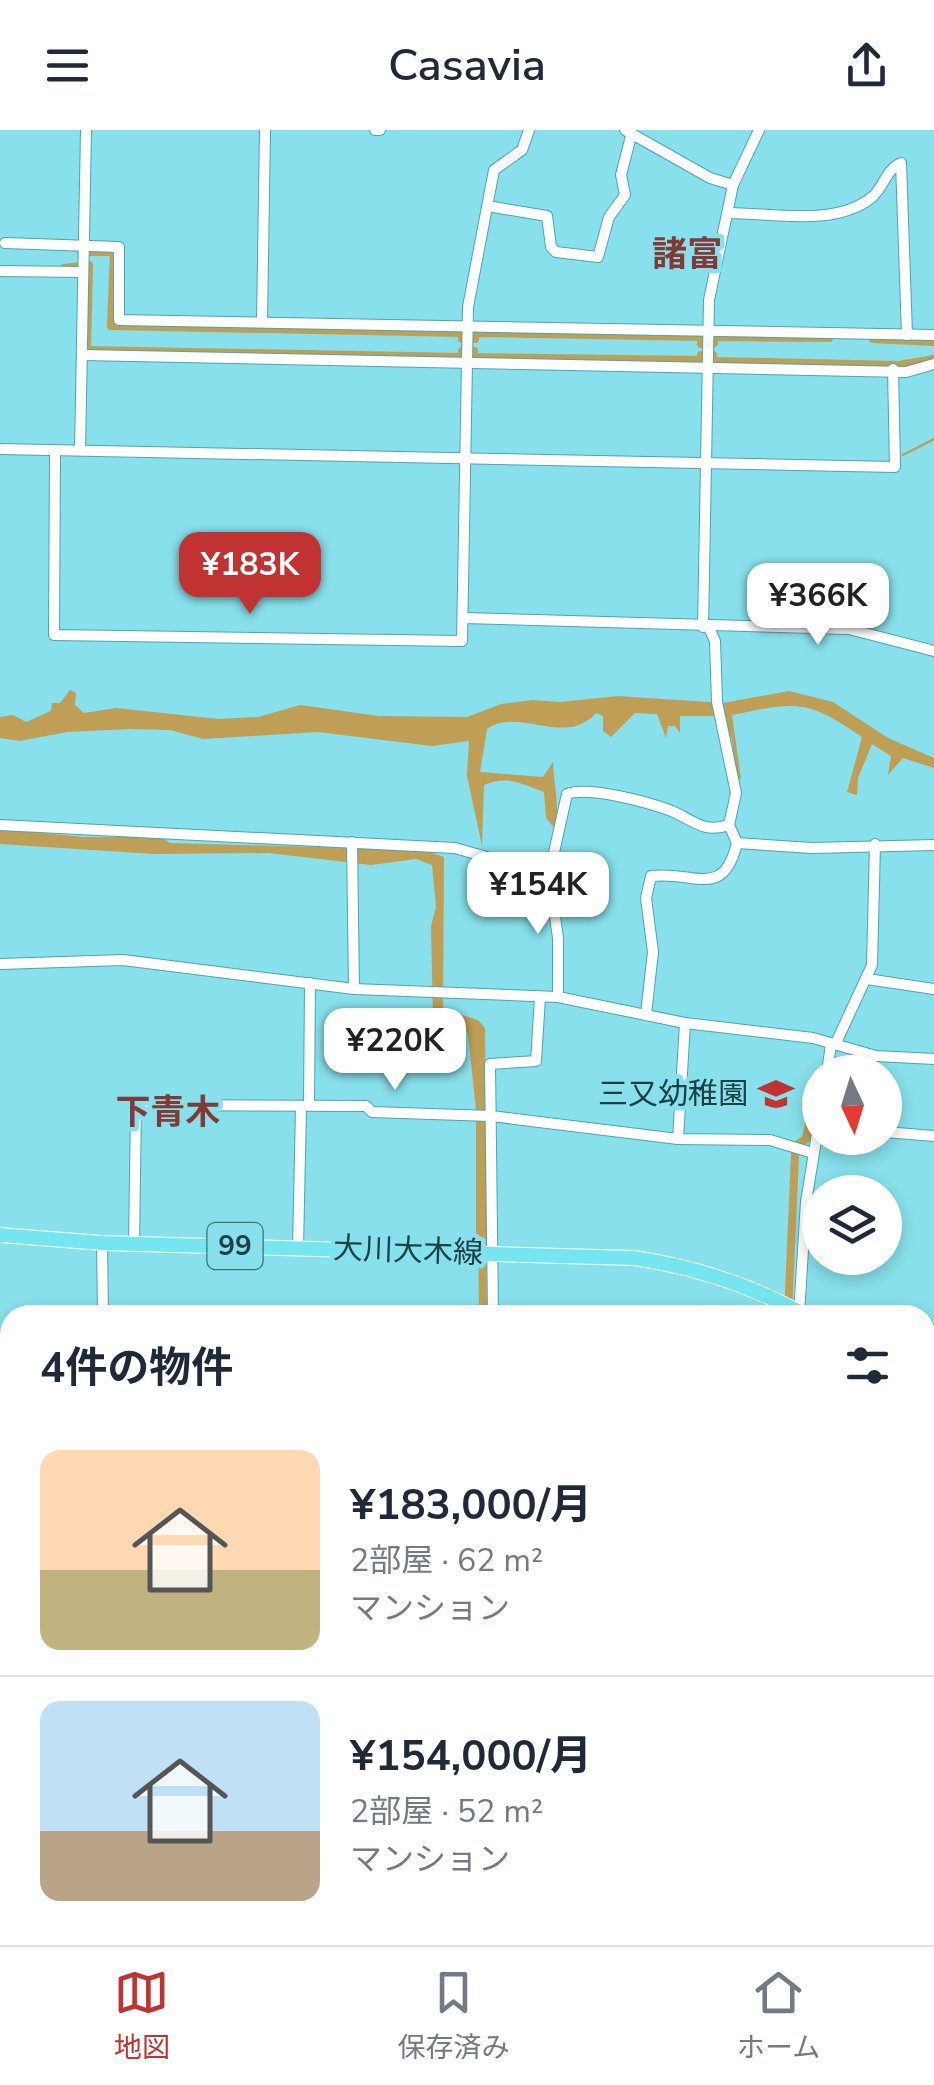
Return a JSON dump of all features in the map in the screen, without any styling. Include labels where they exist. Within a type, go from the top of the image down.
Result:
[{"type":"main road","name":"大川大木線","points":[[0,1236],[102,1243],[634,1258],[690,1266],[782,1305]]},
{"type":"street","points":[[80,450],[86,130]]},
{"type":"street","points":[[262,322],[266,130]]},
{"type":"street","points":[[55,451],[54,635],[462,641],[469,290],[494,170],[522,150],[529,130]]},
{"type":"street","points":[[646,1014],[653,952],[646,898],[651,876],[715,880],[726,874],[737,842],[729,825],[736,793],[716,702],[715,640],[706,626],[707,365],[713,270],[733,185],[740,178],[759,130]]},
{"type":"street","points":[[487,206],[548,216],[551,247],[556,252],[598,258],[609,217],[625,195],[621,174],[628,133],[733,185]]},
{"type":"street","points":[[729,213],[822,215],[868,201],[892,167],[902,164],[907,335]]},
{"type":"street","points":[[5,243],[119,246],[119,320],[468,331],[934,336]]},
{"type":"street","points":[[0,271],[83,269]]},
{"type":"street","points":[[82,355],[467,357],[906,372],[934,364]]},
{"type":"street","points":[[0,449],[895,467],[893,369]]},
{"type":"street","points":[[463,618],[849,628],[934,651]]},
{"type":"street","points":[[558,997],[558,938],[550,875],[564,800],[574,791],[658,807],[703,829],[729,825]]},
{"type":"street","points":[[0,825],[454,848],[550,875]]},
{"type":"street","points":[[737,842],[812,848],[934,846]]},
{"type":"street","points":[[352,844],[354,989]]},
{"type":"street","points":[[831,1055],[867,979],[875,925],[876,844]]},
{"type":"street","points":[[0,964],[123,960],[354,989],[558,997],[685,1023],[833,1044],[876,1056],[934,1059]]},
{"type":"street","points":[[867,979],[934,989]]},
{"type":"street","points":[[298,1248],[310,983]]},
{"type":"street","points":[[493,1305],[490,1064],[528,1063],[538,1058],[540,996]]},
{"type":"street","points":[[678,1139],[685,1023]]},
{"type":"street","points":[[134,1244],[136,1105],[366,1106],[372,1112],[490,1116],[678,1139],[770,1140],[802,1150],[799,1305]]},
{"type":"street","points":[[902,1133],[934,1136]]},
{"type":"street","points":[[102,1243],[102,1305]]},
{"type":"shaded area","points":[[70,690],[76,693],[75,705],[84,713],[116,708],[219,719],[258,717],[300,705],[379,716],[467,717],[501,704],[533,700],[560,702],[618,696],[723,703],[789,691],[833,702],[888,738],[934,758],[934,768],[903,758],[888,775],[891,756],[872,744],[858,778],[857,795],[847,792],[862,737],[827,715],[800,706],[732,715],[741,779],[736,778],[732,740],[724,716],[680,716],[680,733],[675,726],[668,726],[666,738],[657,714],[635,713],[611,737],[603,731],[603,716],[596,713],[584,723],[570,727],[500,723],[487,729],[480,772],[543,777],[553,762],[555,829],[546,818],[544,792],[508,781],[493,782],[484,785],[482,846],[467,776],[469,741],[432,746],[318,732],[203,739],[170,730],[130,729],[67,732],[20,741],[0,738],[0,717],[13,715],[26,722],[51,711],[52,703],[60,703]]},
{"type":"shaded area","points":[[0,829],[85,837],[160,837],[170,843],[423,850],[444,857],[443,1009],[478,1020],[485,1028],[487,1244],[476,1244],[476,1110],[468,1034],[463,1025],[433,1018],[431,926],[436,907],[432,865],[416,859],[371,865],[269,853],[154,854],[0,844]]},
{"type":"waterway","points":[[81,252],[114,252],[111,326],[462,333],[462,339],[475,339],[476,333],[702,337],[701,344],[714,343],[714,337],[829,338]]},
{"type":"waterway","points":[[64,268],[89,265],[87,350],[461,357],[462,351],[474,351],[474,357],[701,360],[701,355],[713,355],[713,361],[899,365],[934,359]]},
{"type":"waterway","points":[[873,339],[934,342]]},
{"type":"waterway","points":[[903,455],[934,439]]},
{"type":"waterway","points":[[788,1305],[795,1154],[802,1142]]},
{"type":"waterway","points":[[482,1236],[483,1305]]},
{"type":"place","name":"三又幼稚園","points":[[776,1094]]},
{"type":"district","name":"諸富","points":[[687,254]]},
{"type":"district","name":"下青木","points":[[168,1112]]}]
